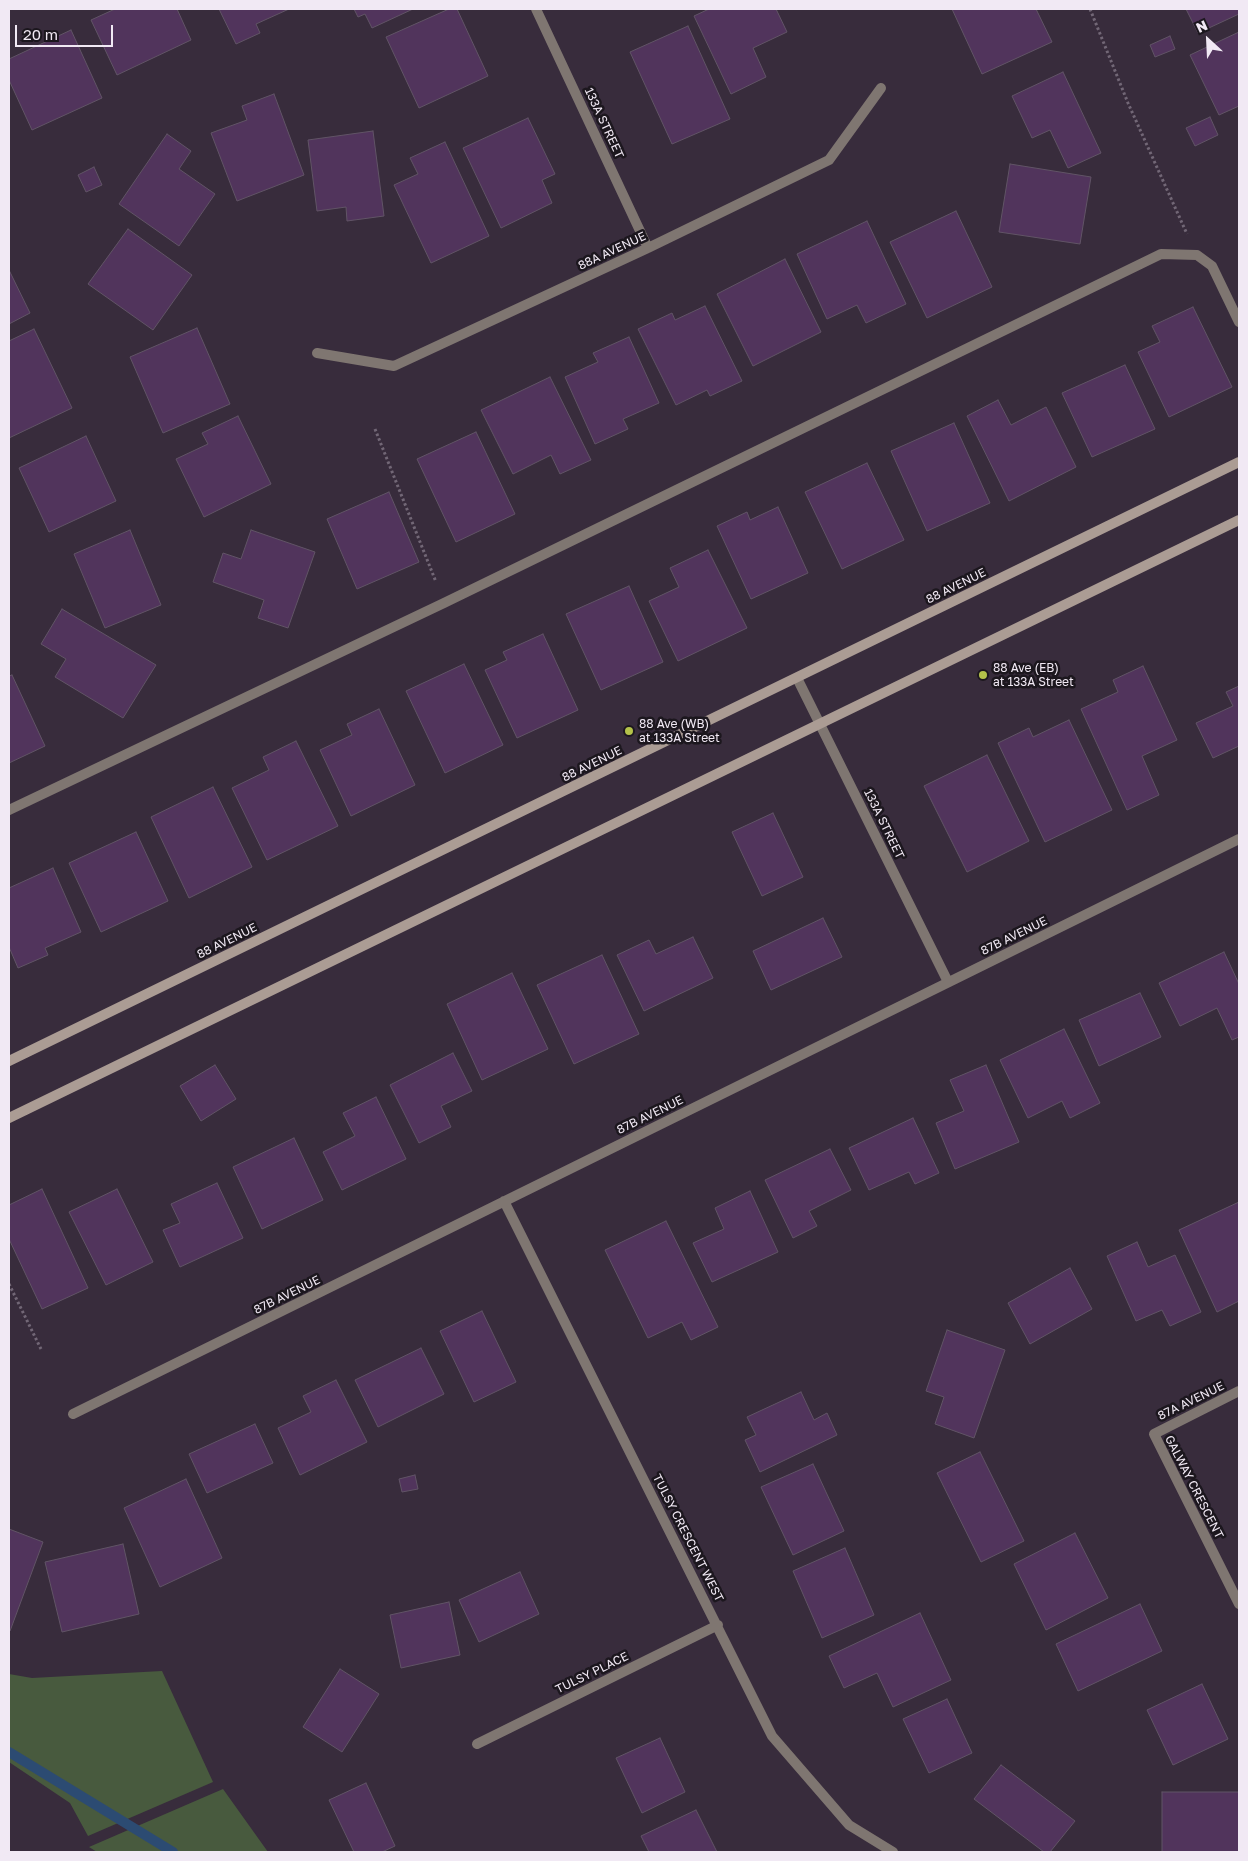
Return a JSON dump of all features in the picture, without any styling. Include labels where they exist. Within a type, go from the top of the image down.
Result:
[{"type":"main road","name":"88 AVENUE","points":[[9,1061],[1239,462]]},
{"type":"main road","points":[[9,1118],[1239,520]]},
{"type":"street","name":"133A STREET","points":[[536,9],[648,248]]},
{"type":"street","name":"88A AVENUE","points":[[317,353],[394,366],[648,248],[829,160],[881,88]]},
{"type":"street","points":[[9,810],[444,604],[1161,254],[1196,255],[1212,266],[1239,322]]},
{"type":"street","name":"133A STREET","points":[[797,678],[948,982]]},
{"type":"street","name":"87B AVENUE","points":[[73,1414],[1239,839]]},
{"type":"street","name":"TULSY CRESCENT WEST","points":[[504,1201],[772,1736],[849,1825],[893,1852]]},
{"type":"street","name":"87A AVENUE","points":[[1154,1434],[1239,1391]]},
{"type":"street","name":"GALWAY CRESCENT","points":[[1154,1434],[1239,1604]]},
{"type":"street","name":"TULSY PLACE","points":[[477,1744],[718,1626]]},
{"type":"path","points":[[1090,9],[1128,103],[1196,255]]},
{"type":"path","points":[[374,429],[437,586]]},
{"type":"path","points":[[9,1284],[41,1350]]},
{"type":"green space","points":[[162,1671],[213,1782],[88,1836],[70,1803],[9,1762],[9,1674],[32,1678]]},
{"type":"green space","points":[[223,1789],[268,1852],[97,1852],[89,1847]]},
{"type":"building","points":[[115,9],[177,9],[191,40],[117,75],[91,20]]},
{"type":"building","points":[[219,9],[289,9],[256,24],[260,33],[236,44]]},
{"type":"building","points":[[354,9],[413,9],[372,28],[365,14],[358,17]]},
{"type":"building","points":[[449,9],[457,9],[488,76],[419,108],[386,37]]},
{"type":"building","points":[[709,9],[776,9],[787,32],[753,48],[766,77],[731,94],[694,16]]},
{"type":"building","points":[[952,9],[1036,9],[1052,42],[982,74]]},
{"type":"building","points":[[1186,9],[1239,9],[1239,14],[1198,33]]},
{"type":"building","points":[[688,26],[730,119],[672,144],[630,52]]},
{"type":"building","points":[[71,30],[102,98],[32,130],[9,80],[9,59]]},
{"type":"building","points":[[1239,32],[1239,106],[1219,115],[1190,55]]},
{"type":"building","points":[[1170,36],[1175,49],[1155,57],[1150,45]]},
{"type":"building","points":[[1063,72],[1101,153],[1068,168],[1050,130],[1032,138],[1012,96]]},
{"type":"building","points":[[274,94],[304,175],[237,201],[211,133],[247,120],[242,106]]},
{"type":"building","points":[[1210,117],[1218,135],[1195,146],[1186,128]]},
{"type":"building","points":[[528,118],[555,174],[542,180],[552,203],[501,228],[463,148]]},
{"type":"building","points":[[373,131],[384,216],[347,221],[346,207],[317,211],[308,140]]},
{"type":"building","points":[[167,134],[191,151],[179,169],[215,194],[179,246],[119,204]]},
{"type":"building","points":[[445,142],[489,236],[431,263],[394,185],[418,174],[410,158]]},
{"type":"building","points":[[1010,164],[1091,177],[1080,244],[999,232]]},
{"type":"building","points":[[94,167],[102,185],[86,192],[78,175]]},
{"type":"building","points":[[956,211],[992,287],[927,318],[890,242]]},
{"type":"building","points":[[867,221],[906,304],[866,323],[857,305],[827,319],[797,254]]},
{"type":"building","points":[[128,229],[192,275],[153,330],[88,284]]},
{"type":"building","points":[[785,259],[821,332],[753,366],[717,294]]},
{"type":"building","points":[[9,270],[30,313],[9,324]]},
{"type":"building","points":[[705,306],[742,381],[710,396],[707,390],[676,405],[638,329],[672,313],[675,320]]},
{"type":"building","points":[[1193,307],[1232,387],[1169,417],[1138,352],[1160,342],[1152,326]]},
{"type":"building","points":[[197,328],[230,404],[163,433],[130,357]]},
{"type":"building","points":[[34,329],[72,408],[9,438],[9,341]]},
{"type":"building","points":[[629,337],[659,403],[623,419],[628,429],[595,444],[565,377],[598,362],[593,353]]},
{"type":"building","points":[[1125,365],[1155,429],[1092,457],[1062,393]]},
{"type":"building","points":[[550,377],[591,460],[560,474],[551,455],[513,474],[481,410]]},
{"type":"building","points":[[998,400],[1011,425],[1046,407],[1076,467],[1009,501],[967,416]]},
{"type":"building","points":[[238,416],[271,484],[204,517],[176,459],[208,444],[202,433]]},
{"type":"building","points":[[954,423],[990,503],[927,531],[891,451]]},
{"type":"building","points":[[476,432],[515,514],[456,542],[417,459]]},
{"type":"building","points":[[86,436],[116,501],[49,532],[19,468]]},
{"type":"building","points":[[867,463],[904,540],[842,569],[805,492]]},
{"type":"building","points":[[389,492],[419,562],[357,589],[327,519]]},
{"type":"building","points":[[778,507],[808,573],[751,599],[717,526],[747,512],[750,520]]},
{"type":"building","points":[[130,530],[161,605],[105,628],[74,554]]},
{"type":"building","points":[[251,530],[315,552],[288,628],[258,618],[264,600],[213,582],[223,553],[241,559]]},
{"type":"building","points":[[708,550],[747,628],[678,661],[649,601],[679,587],[670,568]]},
{"type":"building","points":[[629,586],[663,662],[601,690],[566,614]]},
{"type":"building","points":[[62,609],[156,665],[123,718],[55,677],[66,659],[41,644]]},
{"type":"building","points":[[543,634],[578,710],[517,738],[485,670],[507,660],[503,652]]},
{"type":"building","points":[[464,664],[503,745],[445,773],[406,691]]},
{"type":"building","points":[[1143,666],[1177,740],[1142,756],[1159,795],[1127,810],[1081,709],[1118,692],[1113,680]]},
{"type":"building","points":[[12,675],[45,746],[9,763],[9,676]]},
{"type":"building","points":[[1239,686],[1239,746],[1213,758],[1196,723],[1233,706],[1226,692]]},
{"type":"building","points":[[379,709],[415,785],[351,816],[320,750],[352,735],[347,724]]},
{"type":"building","points":[[1069,720],[1112,810],[1045,842],[998,743],[1029,728],[1033,737]]},
{"type":"building","points":[[296,741],[338,826],[267,860],[232,788],[269,770],[263,757]]},
{"type":"building","points":[[987,755],[1029,841],[967,872],[924,786]]},
{"type":"building","points":[[213,787],[252,867],[189,898],[151,817]]},
{"type":"building","points":[[773,813],[803,877],[762,896],[732,832]]},
{"type":"building","points":[[136,832],[168,901],[101,932],[69,863]]},
{"type":"building","points":[[53,868],[81,932],[45,948],[48,955],[18,968],[9,947],[9,888]]},
{"type":"building","points":[[823,918],[842,957],[771,990],[753,951]]},
{"type":"building","points":[[693,937],[713,978],[644,1011],[617,955],[649,940],[656,954]]},
{"type":"building","points":[[1224,952],[1239,984],[1239,1037],[1232,1040],[1217,1008],[1180,1026],[1159,983]]},
{"type":"building","points":[[602,955],[639,1034],[574,1064],[537,985]]},
{"type":"building","points":[[512,973],[548,1049],[482,1080],[447,1004]]},
{"type":"building","points":[[1140,993],[1161,1037],[1099,1066],[1079,1020]]},
{"type":"building","points":[[1064,1029],[1100,1103],[1070,1118],[1062,1101],[1028,1118],[1000,1060]]},
{"type":"building","points":[[453,1053],[472,1091],[441,1106],[451,1127],[419,1143],[390,1085]]},
{"type":"building","points":[[215,1065],[236,1099],[201,1121],[180,1086]]},
{"type":"building","points":[[986,1065],[1019,1142],[955,1169],[936,1123],[964,1111],[950,1080]]},
{"type":"building","points":[[376,1097],[406,1159],[342,1190],[323,1152],[355,1136],[343,1113]]},
{"type":"building","points":[[913,1118],[939,1173],[915,1184],[909,1172],[869,1190],[849,1148]]},
{"type":"building","points":[[294,1138],[323,1200],[262,1229],[233,1167]]},
{"type":"building","points":[[830,1149],[851,1190],[809,1211],[817,1226],[793,1238],[765,1180]]},
{"type":"building","points":[[217,1183],[243,1238],[180,1267],[163,1230],[180,1223],[171,1204]]},
{"type":"building","points":[[42,1189],[88,1288],[42,1309],[9,1239],[9,1205]]},
{"type":"building","points":[[117,1189],[153,1262],[106,1285],[69,1212]]},
{"type":"building","points":[[750,1191],[778,1252],[712,1282],[693,1243],[724,1229],[715,1208]]},
{"type":"building","points":[[1239,1202],[1239,1301],[1217,1312],[1179,1230]]},
{"type":"building","points":[[666,1221],[718,1327],[691,1340],[682,1322],[648,1338],[605,1250]]},
{"type":"building","points":[[1137,1242],[1148,1267],[1175,1255],[1201,1312],[1170,1326],[1162,1310],[1136,1321],[1107,1256]]},
{"type":"building","points":[[1070,1268],[1092,1309],[1030,1344],[1008,1303]]},
{"type":"building","points":[[482,1311],[516,1382],[474,1402],[440,1331]]},
{"type":"building","points":[[947,1330],[1005,1350],[974,1438],[935,1424],[944,1397],[926,1391]]},
{"type":"building","points":[[421,1348],[444,1394],[378,1427],[355,1380]]},
{"type":"building","points":[[336,1380],[367,1442],[300,1475],[278,1428],[311,1412],[303,1396]]},
{"type":"building","points":[[801,1392],[814,1420],[827,1413],[837,1435],[760,1472],[745,1440],[756,1435],[747,1417]]},
{"type":"building","points":[[255,1424],[273,1463],[207,1493],[189,1454]]},
{"type":"building","points":[[980,1452],[1024,1541],[981,1562],[937,1473]]},
{"type":"building","points":[[813,1464],[844,1531],[793,1555],[761,1487]]},
{"type":"building","points":[[415,1475],[418,1489],[402,1492],[399,1479]]},
{"type":"building","points":[[186,1479],[222,1558],[160,1587],[124,1508]]},
{"type":"building","points":[[9,1529],[43,1542],[10,1631],[9,1631]]},
{"type":"building","points":[[1075,1533],[1108,1598],[1046,1630],[1014,1564]]},
{"type":"building","points":[[123,1544],[139,1614],[62,1632],[45,1562]]},
{"type":"building","points":[[845,1548],[874,1615],[822,1638],[793,1571]]},
{"type":"building","points":[[520,1572],[539,1614],[479,1642],[459,1600]]},
{"type":"building","points":[[449,1602],[460,1655],[401,1668],[390,1615]]},
{"type":"building","points":[[1140,1604],[1162,1651],[1078,1691],[1056,1644]]},
{"type":"building","points":[[920,1613],[951,1680],[893,1707],[877,1673],[844,1688],[829,1656]]},
{"type":"building","points":[[340,1669],[379,1694],[342,1752],[303,1727]]},
{"type":"building","points":[[1202,1684],[1228,1739],[1173,1765],[1147,1710]]},
{"type":"building","points":[[947,1699],[972,1753],[929,1773],[903,1719]]},
{"type":"building","points":[[660,1738],[685,1792],[642,1813],[616,1758]]},
{"type":"building","points":[[1001,1765],[1075,1821],[1050,1852],[1044,1852],[974,1799]]},
{"type":"building","points":[[366,1783],[395,1846],[382,1852],[354,1852],[329,1800]]},
{"type":"building","points":[[1162,1792],[1239,1792],[1239,1852],[1162,1852]]},
{"type":"building","points":[[696,1810],[717,1852],[649,1852],[641,1836]]},
{"type":"waterway","points":[[9,1752],[173,1852]]},
{"type":"place","name":"88 Ave (EB) at 133A Street","points":[[983,675]]},
{"type":"place","name":"88 Ave (WB) at 133A Street","points":[[629,731]]}]
